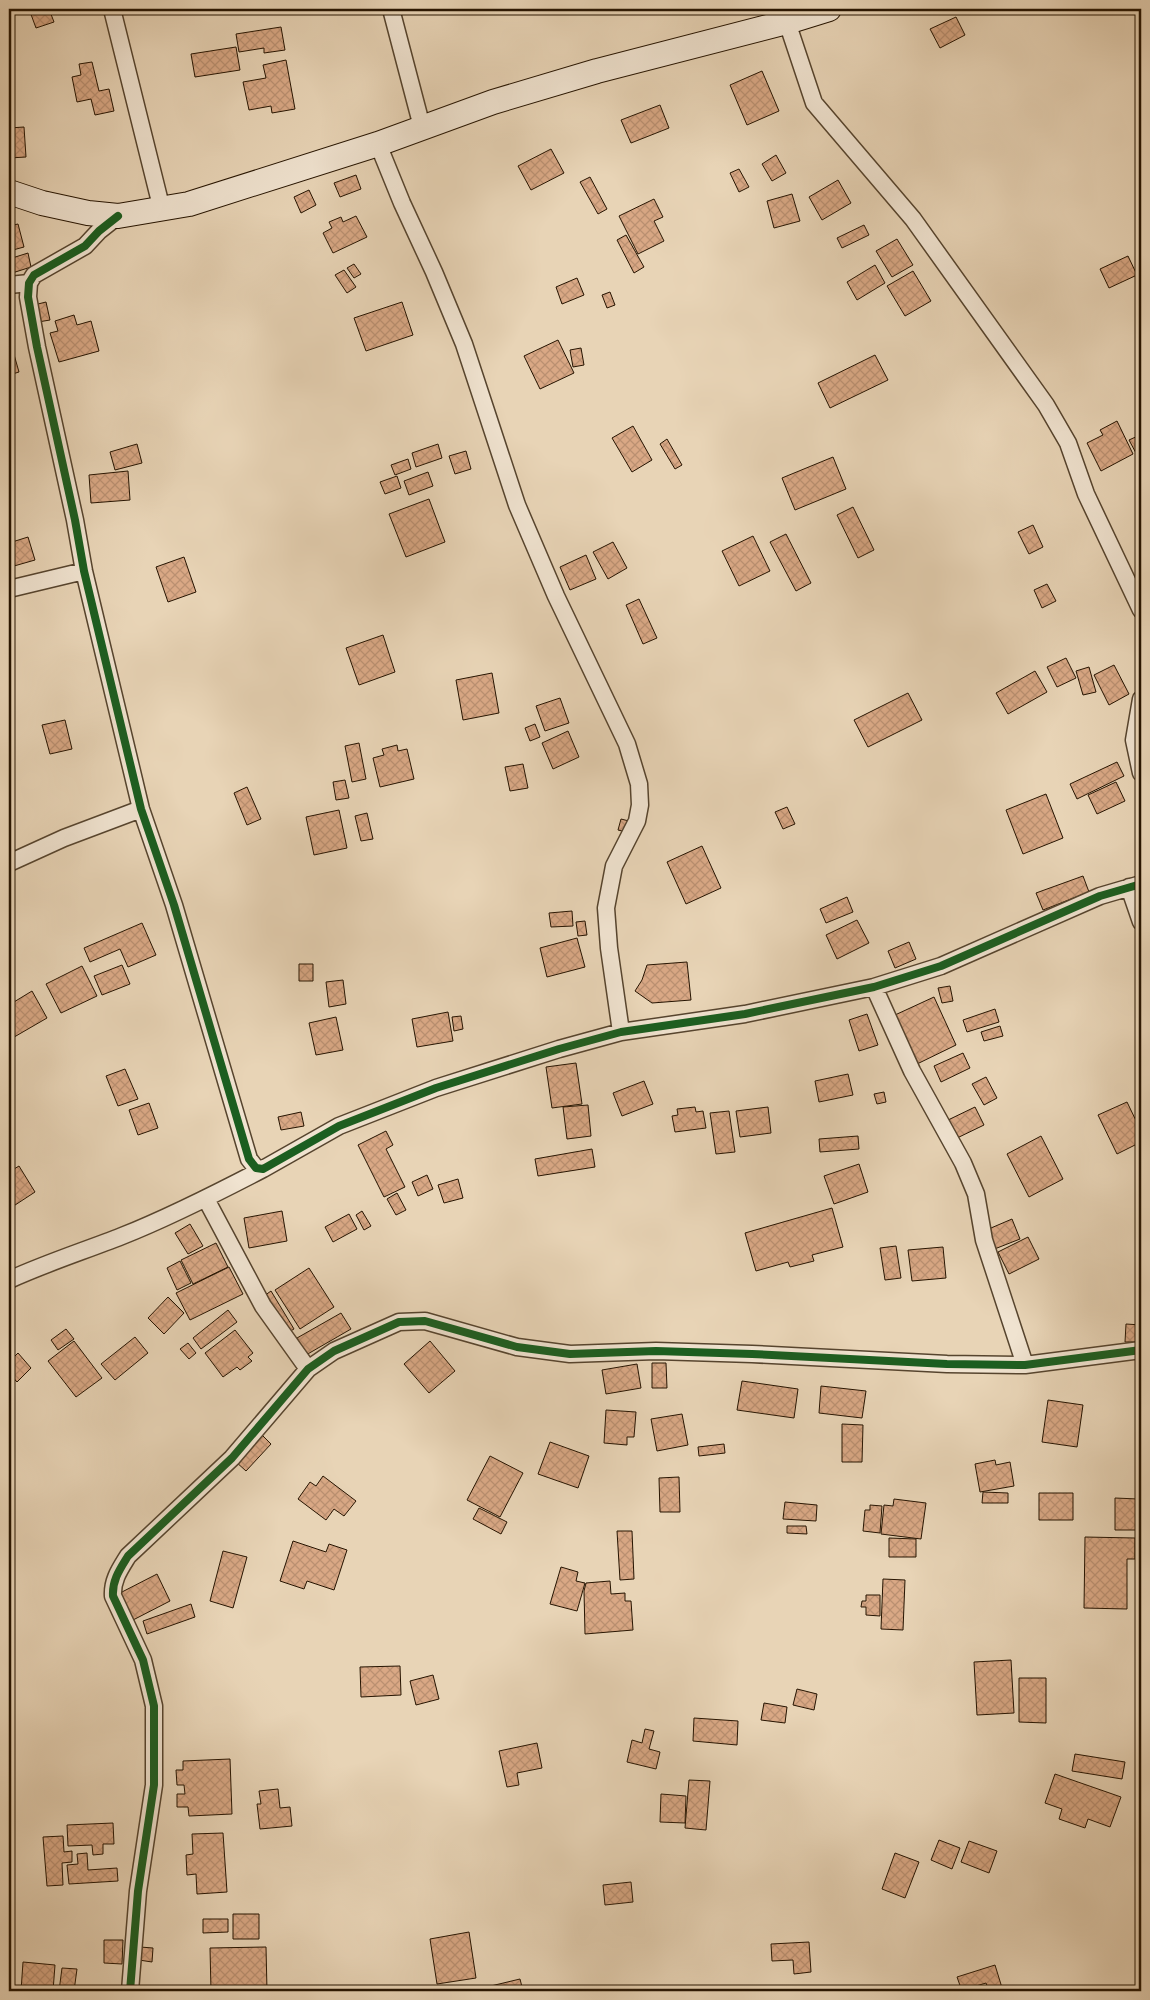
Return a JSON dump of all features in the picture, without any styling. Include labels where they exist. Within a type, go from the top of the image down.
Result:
[{"type":"main road","points":[[9,192],[42,203],[79,211],[118,216],[189,204],[378,144],[493,102],[829,9]]},
{"type":"street","points":[[112,9],[162,210]]},
{"type":"street","points":[[391,9],[422,127]]},
{"type":"street","points":[[787,22],[814,102],[913,219],[1046,405],[1068,443],[1086,494],[1141,610]]},
{"type":"street","points":[[378,144],[464,344],[517,506],[556,596],[626,744],[640,784],[640,805],[637,821],[614,866],[606,908],[609,948],[620,1032]]},
{"type":"street","points":[[118,216],[98,231],[85,246],[34,275],[29,283],[28,297],[84,571],[141,809],[174,905],[249,1159],[256,1168],[263,1170]]},
{"type":"street","points":[[9,285],[29,283]]},
{"type":"street","points":[[9,589],[84,571]]},
{"type":"street","points":[[1141,699],[1134,740],[1141,773]]},
{"type":"street","points":[[9,863],[64,838],[141,809]]},
{"type":"street","points":[[9,1280],[40,1266],[123,1236],[206,1199],[263,1170],[339,1126],[427,1091],[559,1049],[620,1032],[746,1014],[874,987],[941,966],[1100,896],[1135,885],[1141,922]]},
{"type":"street","points":[[874,987],[912,1071],[963,1163],[976,1194],[984,1240],[1025,1365]]},
{"type":"street","points":[[206,1199],[263,1306],[308,1369]]},
{"type":"street","points":[[130,1991],[138,1891],[154,1785],[154,1706],[143,1660],[113,1596],[113,1585],[128,1556],[232,1458],[308,1369],[334,1351],[399,1322],[425,1321],[518,1347],[570,1354],[656,1351],[947,1364],[1025,1365],[1141,1350]]},
{"type":"building","points":[[29,9],[49,9],[54,22],[36,28]]},
{"type":"building","points":[[956,17],[965,35],[940,48],[930,29]]},
{"type":"building","points":[[281,27],[285,50],[264,53],[264,48],[239,52],[236,34]]},
{"type":"building","points":[[236,47],[240,70],[195,77],[191,54]]},
{"type":"building","points":[[286,60],[295,109],[272,113],[271,106],[249,110],[243,82],[266,78],[263,65]]},
{"type":"building","points":[[92,62],[99,91],[109,89],[114,111],[95,115],[91,99],[77,102],[72,77],[81,75],[79,64]]},
{"type":"building","points":[[762,71],[779,111],[747,125],[730,85]]},
{"type":"building","points":[[660,105],[669,128],[631,143],[621,120]]},
{"type":"building","points":[[24,127],[26,157],[9,158],[9,128]]},
{"type":"building","points":[[551,149],[564,173],[531,190],[518,166]]},
{"type":"building","points":[[776,155],[786,173],[772,181],[762,164]]},
{"type":"building","points":[[739,169],[749,187],[739,192],[730,173]]},
{"type":"building","points":[[356,175],[361,189],[340,197],[334,183]]},
{"type":"building","points":[[590,177],[607,209],[598,214],[580,182]]},
{"type":"building","points":[[838,180],[851,203],[822,220],[809,197]]},
{"type":"building","points":[[309,190],[316,205],[301,213],[294,197]]},
{"type":"building","points":[[792,194],[800,221],[774,228],[767,201]]},
{"type":"building","points":[[654,199],[663,217],[654,221],[664,241],[638,254],[619,216]]},
{"type":"building","points":[[356,216],[367,237],[333,253],[323,233],[332,228],[329,222],[341,217],[343,222]]},
{"type":"building","points":[[18,224],[24,247],[9,251],[9,226]]},
{"type":"building","points":[[864,225],[869,235],[842,248],[837,238]]},
{"type":"building","points":[[626,235],[644,267],[634,273],[617,240]]},
{"type":"building","points":[[897,239],[913,265],[892,277],[876,251]]},
{"type":"building","points":[[28,253],[31,267],[9,274],[9,259]]},
{"type":"building","points":[[1128,256],[1137,275],[1109,288],[1100,269]]},
{"type":"building","points":[[354,264],[361,274],[354,278],[347,268]]},
{"type":"building","points":[[875,265],[885,283],[857,300],[847,282]]},
{"type":"building","points":[[344,270],[356,287],[347,293],[335,275]]},
{"type":"building","points":[[913,271],[931,301],[905,316],[887,286]]},
{"type":"building","points":[[577,278],[584,295],[562,304],[556,287]]},
{"type":"building","points":[[610,292],[615,305],[607,308],[602,295]]},
{"type":"building","points":[[46,302],[50,320],[38,322],[34,305]]},
{"type":"building","points":[[402,302],[413,335],[366,351],[354,318]]},
{"type":"building","points":[[74,315],[77,325],[91,321],[99,351],[59,362],[50,333],[58,331],[55,321]]},
{"type":"building","points":[[558,340],[574,373],[540,389],[524,356]]},
{"type":"building","points":[[581,348],[584,365],[573,367],[570,350]]},
{"type":"building","points":[[13,351],[19,372],[9,375],[9,352]]},
{"type":"building","points":[[875,355],[888,380],[830,408],[818,383]]},
{"type":"building","points":[[1117,421],[1133,454],[1101,471],[1087,443],[1103,435],[1100,430]]},
{"type":"building","points":[[633,426],[652,460],[632,472],[612,438]]},
{"type":"building","points":[[1140,435],[1141,453],[1137,455],[1129,440]]},
{"type":"building","points":[[667,439],[682,465],[675,469],[660,444]]},
{"type":"building","points":[[137,444],[142,463],[115,470],[110,452]]},
{"type":"building","points":[[438,444],[442,458],[416,467],[412,453]]},
{"type":"building","points":[[466,451],[471,469],[455,474],[449,456]]},
{"type":"building","points":[[833,457],[846,489],[795,510],[782,478]]},
{"type":"building","points":[[408,459],[411,469],[395,475],[391,465]]},
{"type":"building","points":[[128,471],[130,500],[91,503],[89,475]]},
{"type":"building","points":[[428,472],[433,486],[409,495],[404,481]]},
{"type":"building","points":[[397,476],[401,488],[385,494],[380,482]]},
{"type":"building","points":[[429,499],[445,542],[406,557],[389,514]]},
{"type":"building","points":[[853,507],[874,550],[858,558],[837,515]]},
{"type":"building","points":[[1033,525],[1043,547],[1029,554],[1018,532]]},
{"type":"building","points":[[786,534],[811,583],[796,591],[770,542]]},
{"type":"building","points":[[753,536],[770,571],[739,586],[722,551]]},
{"type":"building","points":[[28,537],[35,560],[14,566],[9,543]]},
{"type":"building","points":[[613,542],[627,568],[608,579],[593,552]]},
{"type":"building","points":[[586,555],[596,579],[570,590],[560,567]]},
{"type":"building","points":[[184,557],[196,592],[168,602],[156,567]]},
{"type":"building","points":[[1047,584],[1056,601],[1042,608],[1034,590]]},
{"type":"building","points":[[639,599],[657,638],[643,644],[626,605]]},
{"type":"building","points":[[383,635],[395,672],[359,685],[346,648]]},
{"type":"building","points":[[1066,658],[1076,678],[1057,687],[1047,667]]},
{"type":"building","points":[[1114,665],[1129,694],[1109,705],[1094,675]]},
{"type":"building","points":[[1089,667],[1096,692],[1083,695],[1076,671]]},
{"type":"building","points":[[1035,671],[1047,692],[1008,714],[996,693]]},
{"type":"building","points":[[492,673],[499,713],[463,720],[456,680]]},
{"type":"building","points":[[908,693],[922,720],[868,747],[854,720]]},
{"type":"building","points":[[560,698],[569,723],[545,731],[536,706]]},
{"type":"building","points":[[65,720],[72,749],[50,754],[42,725]]},
{"type":"building","points":[[535,724],[540,737],[530,741],[525,728]]},
{"type":"building","points":[[568,731],[579,757],[553,769],[542,743]]},
{"type":"building","points":[[359,743],[366,779],[352,782],[345,746]]},
{"type":"building","points":[[397,745],[398,751],[407,749],[414,779],[380,787],[373,758],[384,755],[382,749]]},
{"type":"building","points":[[1117,762],[1124,776],[1077,799],[1070,784]]},
{"type":"building","points":[[523,764],[528,788],[510,791],[505,767]]},
{"type":"building","points":[[345,780],[349,798],[336,800],[333,782]]},
{"type":"building","points":[[1116,782],[1125,801],[1097,814],[1088,795]]},
{"type":"building","points":[[247,787],[261,819],[247,825],[234,793]]},
{"type":"building","points":[[1046,794],[1063,838],[1023,854],[1006,810]]},
{"type":"building","points":[[787,807],[795,824],[783,829],[775,812]]},
{"type":"building","points":[[339,810],[347,848],[314,855],[306,817]]},
{"type":"building","points":[[367,813],[373,839],[361,841],[355,816]]},
{"type":"building","points":[[621,819],[629,821],[626,832],[618,830]]},
{"type":"building","points":[[702,846],[721,888],[686,904],[667,862]]},
{"type":"building","points":[[1083,876],[1089,892],[1043,910],[1036,893]]},
{"type":"building","points":[[847,897],[853,912],[826,923],[820,909]]},
{"type":"building","points":[[572,911],[573,926],[551,927],[549,913]]},
{"type":"building","points":[[857,920],[869,943],[837,959],[826,935]]},
{"type":"building","points":[[585,921],[587,935],[578,936],[576,922]]},
{"type":"building","points":[[142,923],[156,955],[128,967],[120,949],[90,962],[84,948]]},
{"type":"building","points":[[577,938],[585,967],[547,977],[540,948]]},
{"type":"building","points":[[909,942],[916,959],[895,968],[888,951]]},
{"type":"building","points":[[687,962],[691,1000],[652,1003],[635,991],[642,980],[647,965]]},
{"type":"building","points":[[299,964],[313,964],[313,981],[299,981]]},
{"type":"building","points":[[122,965],[130,984],[102,995],[94,976]]},
{"type":"building","points":[[82,966],[97,996],[61,1013],[46,984]]},
{"type":"building","points":[[343,980],[346,1004],[329,1007],[326,982]]},
{"type":"building","points":[[950,986],[953,1001],[942,1003],[938,988]]},
{"type":"building","points":[[32,991],[47,1018],[9,1040],[9,1005]]},
{"type":"building","points":[[934,997],[956,1045],[917,1064],[895,1015]]},
{"type":"building","points":[[995,1009],[999,1022],[967,1032],[963,1020]]},
{"type":"building","points":[[448,1012],[453,1041],[417,1047],[412,1019]]},
{"type":"building","points":[[867,1014],[878,1045],[859,1051],[849,1020]]},
{"type":"building","points":[[461,1016],[463,1029],[454,1031],[452,1017]]},
{"type":"building","points":[[336,1017],[343,1050],[316,1055],[309,1023]]},
{"type":"building","points":[[1000,1026],[1003,1036],[984,1041],[981,1032]]},
{"type":"building","points":[[963,1053],[970,1068],[941,1082],[934,1066]]},
{"type":"building","points":[[576,1063],[582,1104],[552,1108],[546,1067]]},
{"type":"building","points":[[125,1069],[138,1099],[118,1106],[106,1076]]},
{"type":"building","points":[[848,1074],[853,1095],[819,1102],[815,1081]]},
{"type":"building","points":[[986,1077],[997,1098],[984,1105],[972,1084]]},
{"type":"building","points":[[644,1081],[653,1104],[622,1116],[613,1093]]},
{"type":"building","points":[[884,1092],[886,1102],[877,1104],[874,1094]]},
{"type":"building","points":[[1127,1102],[1141,1131],[1141,1142],[1117,1154],[1098,1115]]},
{"type":"building","points":[[149,1103],[158,1128],[138,1135],[129,1110]]},
{"type":"building","points":[[588,1105],[591,1136],[567,1139],[563,1107]]},
{"type":"building","points":[[695,1107],[696,1112],[703,1111],[706,1128],[675,1132],[672,1116],[678,1115],[677,1109]]},
{"type":"building","points":[[768,1107],[771,1133],[740,1137],[736,1111]]},
{"type":"building","points":[[975,1107],[984,1125],[955,1139],[946,1121]]},
{"type":"building","points":[[729,1111],[735,1152],[716,1154],[710,1113]]},
{"type":"building","points":[[301,1112],[304,1126],[281,1130],[278,1117]]},
{"type":"building","points":[[386,1131],[393,1145],[386,1149],[405,1187],[384,1197],[358,1145]]},
{"type":"building","points":[[858,1136],[859,1149],[820,1152],[819,1139]]},
{"type":"building","points":[[1041,1136],[1063,1179],[1029,1197],[1007,1154]]},
{"type":"building","points":[[592,1149],[595,1167],[538,1176],[535,1159]]},
{"type":"building","points":[[859,1164],[868,1192],[834,1204],[824,1176]]},
{"type":"building","points":[[19,1166],[35,1192],[9,1209],[9,1172]]},
{"type":"building","points":[[427,1175],[433,1189],[418,1196],[412,1182]]},
{"type":"building","points":[[458,1179],[463,1198],[444,1203],[438,1185]]},
{"type":"building","points":[[397,1193],[406,1210],[396,1215],[387,1199]]},
{"type":"building","points":[[832,1208],[843,1247],[812,1255],[814,1261],[790,1267],[788,1262],[756,1271],[745,1233]]},
{"type":"building","points":[[282,1211],[287,1241],[249,1248],[244,1218]]},
{"type":"building","points":[[362,1211],[371,1226],[364,1230],[356,1215]]},
{"type":"building","points":[[349,1214],[357,1229],[333,1242],[325,1227]]},
{"type":"building","points":[[1012,1219],[1020,1239],[992,1250],[984,1231]]},
{"type":"building","points":[[190,1224],[203,1246],[188,1254],[175,1233]]},
{"type":"building","points":[[1028,1237],[1039,1259],[1009,1274],[998,1252]]},
{"type":"building","points":[[216,1243],[228,1267],[193,1284],[181,1260]]},
{"type":"building","points":[[896,1246],[901,1278],[885,1280],[880,1248]]},
{"type":"building","points":[[943,1247],[946,1278],[912,1281],[908,1250]]},
{"type":"building","points":[[180,1261],[191,1283],[177,1290],[167,1268]]},
{"type":"building","points":[[229,1267],[243,1294],[190,1320],[176,1293]]},
{"type":"building","points":[[309,1268],[334,1307],[300,1329],[275,1290]]},
{"type":"building","points":[[271,1291],[294,1329],[287,1333],[264,1296]]},
{"type":"building","points":[[168,1297],[184,1313],[164,1334],[148,1318]]},
{"type":"building","points":[[228,1310],[237,1322],[201,1349],[193,1338]]},
{"type":"building","points":[[341,1313],[351,1329],[306,1355],[297,1338]]},
{"type":"building","points":[[1126,1324],[1141,1325],[1141,1342],[1125,1342]]},
{"type":"building","points":[[66,1329],[74,1339],[58,1350],[51,1340]]},
{"type":"building","points":[[235,1330],[253,1353],[248,1357],[252,1361],[240,1370],[237,1367],[223,1377],[205,1353]]},
{"type":"building","points":[[135,1337],[148,1353],[115,1380],[101,1364]]},
{"type":"building","points":[[74,1341],[102,1378],[76,1397],[48,1361]]},
{"type":"building","points":[[430,1341],[455,1371],[429,1393],[404,1364]]},
{"type":"building","points":[[188,1343],[196,1353],[189,1359],[180,1349]]},
{"type":"building","points":[[18,1353],[31,1368],[17,1382],[9,1373],[9,1362]]},
{"type":"building","points":[[652,1363],[666,1363],[667,1388],[652,1388]]},
{"type":"building","points":[[637,1364],[641,1388],[606,1394],[602,1370]]},
{"type":"building","points":[[742,1381],[798,1389],[794,1418],[737,1410]]},
{"type":"building","points":[[821,1386],[866,1391],[862,1418],[819,1413]]},
{"type":"building","points":[[1048,1400],[1083,1405],[1077,1447],[1042,1442]]},
{"type":"building","points":[[606,1410],[636,1412],[634,1437],[627,1437],[627,1445],[604,1443]]},
{"type":"building","points":[[682,1414],[688,1445],[657,1451],[651,1419]]},
{"type":"building","points":[[842,1424],[863,1425],[862,1462],[842,1462]]},
{"type":"building","points":[[261,1434],[271,1444],[246,1471],[235,1461]]},
{"type":"building","points":[[550,1442],[589,1456],[578,1488],[538,1474]]},
{"type":"building","points":[[724,1444],[725,1453],[699,1456],[698,1447]]},
{"type":"building","points":[[490,1456],[523,1473],[500,1517],[467,1500]]},
{"type":"building","points":[[995,1460],[996,1465],[1010,1462],[1014,1486],[980,1492],[975,1464]]},
{"type":"building","points":[[323,1476],[356,1501],[344,1516],[334,1509],[326,1520],[298,1499],[310,1482],[316,1486]]},
{"type":"building","points":[[679,1477],[680,1512],[660,1512],[659,1478]]},
{"type":"building","points":[[983,1492],[1008,1493],[1008,1503],[982,1503]]},
{"type":"building","points":[[1039,1493],[1073,1493],[1073,1520],[1039,1520]]},
{"type":"building","points":[[1115,1498],[1138,1499],[1138,1530],[1115,1530]]},
{"type":"building","points":[[894,1499],[926,1503],[921,1539],[881,1534],[884,1505],[893,1506]]},
{"type":"building","points":[[785,1502],[817,1505],[816,1521],[783,1519]]},
{"type":"building","points":[[870,1505],[882,1506],[880,1533],[863,1531],[865,1510],[870,1510]]},
{"type":"building","points":[[479,1508],[507,1522],[501,1534],[473,1519]]},
{"type":"building","points":[[787,1526],[806,1526],[807,1534],[787,1533]]},
{"type":"building","points":[[617,1531],[632,1531],[634,1579],[620,1580]]},
{"type":"building","points":[[1085,1537],[1135,1538],[1135,1559],[1127,1559],[1127,1609],[1084,1608]]},
{"type":"building","points":[[889,1538],[916,1539],[916,1557],[889,1557]]},
{"type":"building","points":[[293,1541],[326,1552],[329,1544],[347,1550],[334,1590],[307,1581],[304,1589],[280,1581]]},
{"type":"building","points":[[223,1551],[247,1557],[233,1608],[210,1601]]},
{"type":"building","points":[[561,1567],[578,1572],[576,1581],[585,1583],[577,1611],[550,1604]]},
{"type":"building","points":[[157,1574],[170,1601],[133,1620],[120,1593]]},
{"type":"building","points":[[883,1579],[905,1580],[903,1630],[881,1629]]},
{"type":"building","points":[[610,1581],[611,1594],[625,1593],[625,1601],[631,1601],[633,1630],[585,1634],[584,1591],[586,1583]]},
{"type":"building","points":[[866,1595],[880,1595],[880,1616],[866,1615],[866,1607],[861,1607],[862,1601],[866,1601]]},
{"type":"building","points":[[191,1604],[195,1617],[147,1634],[143,1621]]},
{"type":"building","points":[[1011,1660],[1014,1713],[977,1715],[974,1662]]},
{"type":"building","points":[[400,1666],[401,1695],[361,1697],[360,1667]]},
{"type":"building","points":[[433,1675],[439,1699],[416,1705],[410,1681]]},
{"type":"building","points":[[1019,1678],[1046,1678],[1046,1723],[1019,1722]]},
{"type":"building","points":[[797,1689],[817,1694],[814,1710],[793,1705]]},
{"type":"building","points":[[764,1703],[787,1707],[785,1723],[761,1720]]},
{"type":"building","points":[[694,1718],[738,1721],[737,1745],[693,1741]]},
{"type":"building","points":[[645,1729],[654,1731],[649,1749],[660,1752],[656,1769],[627,1762],[632,1740],[642,1743]]},
{"type":"building","points":[[537,1743],[542,1768],[517,1773],[519,1785],[507,1787],[499,1751]]},
{"type":"building","points":[[1075,1754],[1125,1762],[1122,1779],[1072,1771]]},
{"type":"building","points":[[230,1759],[232,1814],[189,1816],[188,1807],[177,1807],[177,1794],[185,1794],[184,1785],[177,1785],[176,1770],[183,1770],[183,1761]]},
{"type":"building","points":[[1055,1774],[1121,1797],[1110,1827],[1088,1819],[1085,1828],[1059,1819],[1062,1809],[1045,1803]]},
{"type":"building","points":[[689,1780],[710,1781],[706,1830],[685,1828]]},
{"type":"building","points":[[278,1789],[280,1808],[290,1807],[292,1826],[260,1829],[257,1804],[261,1804],[259,1791]]},
{"type":"building","points":[[661,1794],[686,1796],[685,1823],[660,1822]]},
{"type":"building","points":[[113,1823],[114,1844],[103,1844],[103,1854],[93,1855],[92,1845],[68,1846],[67,1825]]},
{"type":"building","points":[[223,1833],[227,1892],[197,1894],[196,1874],[187,1875],[186,1855],[193,1854],[192,1834]]},
{"type":"building","points":[[63,1836],[64,1852],[72,1851],[72,1862],[62,1863],[63,1885],[47,1886],[43,1837]]},
{"type":"building","points":[[939,1840],[960,1848],[952,1869],[931,1860]]},
{"type":"building","points":[[969,1841],[997,1851],[989,1873],[961,1862]]},
{"type":"building","points":[[87,1853],[88,1870],[117,1868],[118,1881],[69,1884],[67,1865],[78,1864],[77,1854]]},
{"type":"building","points":[[895,1853],[919,1862],[905,1898],[882,1889]]},
{"type":"building","points":[[631,1882],[633,1902],[605,1905],[603,1885]]},
{"type":"building","points":[[233,1914],[259,1914],[259,1939],[233,1939]]},
{"type":"building","points":[[203,1919],[228,1919],[228,1932],[203,1933]]},
{"type":"building","points":[[469,1932],[476,1978],[437,1984],[430,1939]]},
{"type":"building","points":[[104,1940],[123,1940],[122,1964],[104,1963]]},
{"type":"building","points":[[809,1942],[811,1972],[794,1974],[793,1960],[772,1961],[771,1944]]},
{"type":"building","points":[[140,1947],[153,1948],[152,1962],[139,1960]]},
{"type":"building","points":[[266,1947],[267,1991],[211,1991],[210,1948]]},
{"type":"building","points":[[23,1962],[55,1965],[53,1991],[21,1991]]},
{"type":"building","points":[[995,1965],[1003,1991],[989,1991],[986,1983],[976,1986],[978,1991],[962,1991],[957,1977]]},
{"type":"building","points":[[62,1968],[77,1969],[74,1991],[59,1991]]},
{"type":"building","points":[[520,1979],[523,1991],[470,1991]]},
{"type":"cycle path","points":[[118,216],[99,231],[85,246],[34,275],[29,283],[28,297],[84,571],[141,809],[174,905],[249,1159],[256,1168],[263,1169],[339,1126],[436,1088],[559,1049],[621,1032],[745,1014],[874,987],[941,966],[1100,896],[1141,884]]},
{"type":"cycle path","points":[[130,1991],[138,1891],[154,1785],[154,1706],[143,1660],[113,1596],[115,1580],[128,1556],[232,1458],[308,1369],[334,1351],[399,1322],[425,1321],[517,1347],[570,1354],[656,1351],[947,1364],[1025,1365],[1141,1350]]}]
